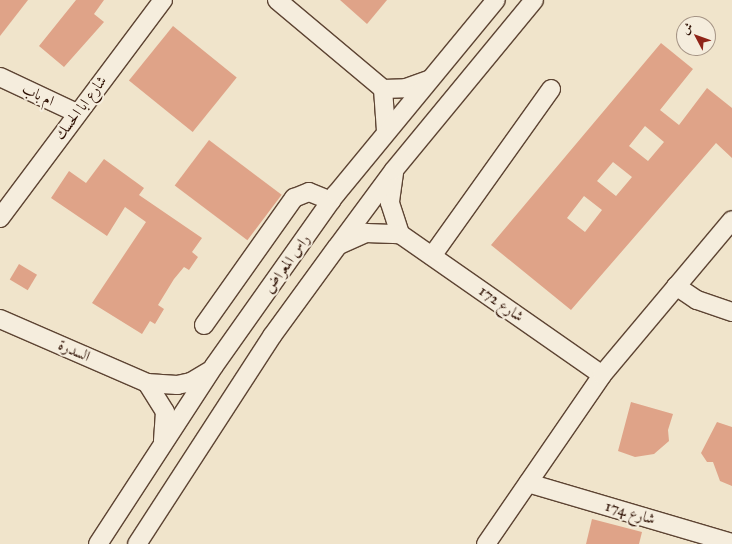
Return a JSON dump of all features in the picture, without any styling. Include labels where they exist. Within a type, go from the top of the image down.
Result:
[{"type":"street","name":"شارع ابا الحسك","points":[[0,218],[77,112],[163,0]]},
{"type":"street","points":[[277,0],[383,89],[406,88],[428,80]]},
{"type":"street","name":"راس المعراض","points":[[98,544],[214,366],[331,201],[386,131],[496,0]]},
{"type":"street","name":"راس المعراض","points":[[136,544],[259,356],[337,247],[394,170],[534,0]]},
{"type":"street","name":"ام باب","points":[[0,77],[77,112]]},
{"type":"street","points":[[383,89],[386,131]]},
{"type":"street","points":[[432,256],[551,89]]},
{"type":"street","points":[[337,247],[366,233],[400,234],[390,202],[394,170]]},
{"type":"street","points":[[204,325],[294,198],[309,192],[317,193],[331,201]]},
{"type":"street","points":[[486,544],[602,375],[732,220]]},
{"type":"street","name":"شارع 172","points":[[400,234],[602,375]]},
{"type":"street","points":[[676,286],[697,300],[732,312]]},
{"type":"street","name":"السدرة","points":[[0,319],[147,383],[177,385],[203,375],[214,366]]},
{"type":"street","points":[[147,383],[165,412],[166,429],[162,445]]},
{"type":"street","name":"شارع 174","points":[[528,483],[732,543]]},
{"type":"building","points":[[0,0],[28,0],[0,36]]},
{"type":"building","points":[[76,0],[104,0],[94,14],[104,22],[64,67],[39,46]]},
{"type":"building","points":[[340,0],[387,0],[367,24]]},
{"type":"building","points":[[173,26],[237,78],[193,132],[129,80]]},
{"type":"building","points":[[661,43],[693,69],[660,110],[679,125],[707,88],[732,108],[732,158],[716,143],[571,310],[491,245]],"holes":[[[645,126],[664,142],[648,161],[629,146]],[[613,162],[632,177],[616,196],[597,181]],[[584,196],[602,210],[585,232],[567,218]]]},
{"type":"building","points":[[209,140],[282,195],[247,240],[175,186]]},
{"type":"building","points":[[104,159],[144,188],[139,195],[202,238],[192,252],[198,257],[189,270],[184,267],[174,279],[158,305],[164,309],[155,324],[150,321],[142,334],[92,303],[146,222],[125,207],[107,236],[51,198],[69,171],[86,183]]},
{"type":"building","points":[[19,264],[37,275],[28,290],[10,279]]},
{"type":"building","points":[[631,402],[673,414],[668,430],[669,441],[654,454],[635,457],[618,451]]},
{"type":"building","points":[[717,422],[732,427],[732,486],[720,481],[713,462],[707,462],[701,453]]},
{"type":"building","points":[[592,519],[642,532],[639,544],[586,544]]}]
